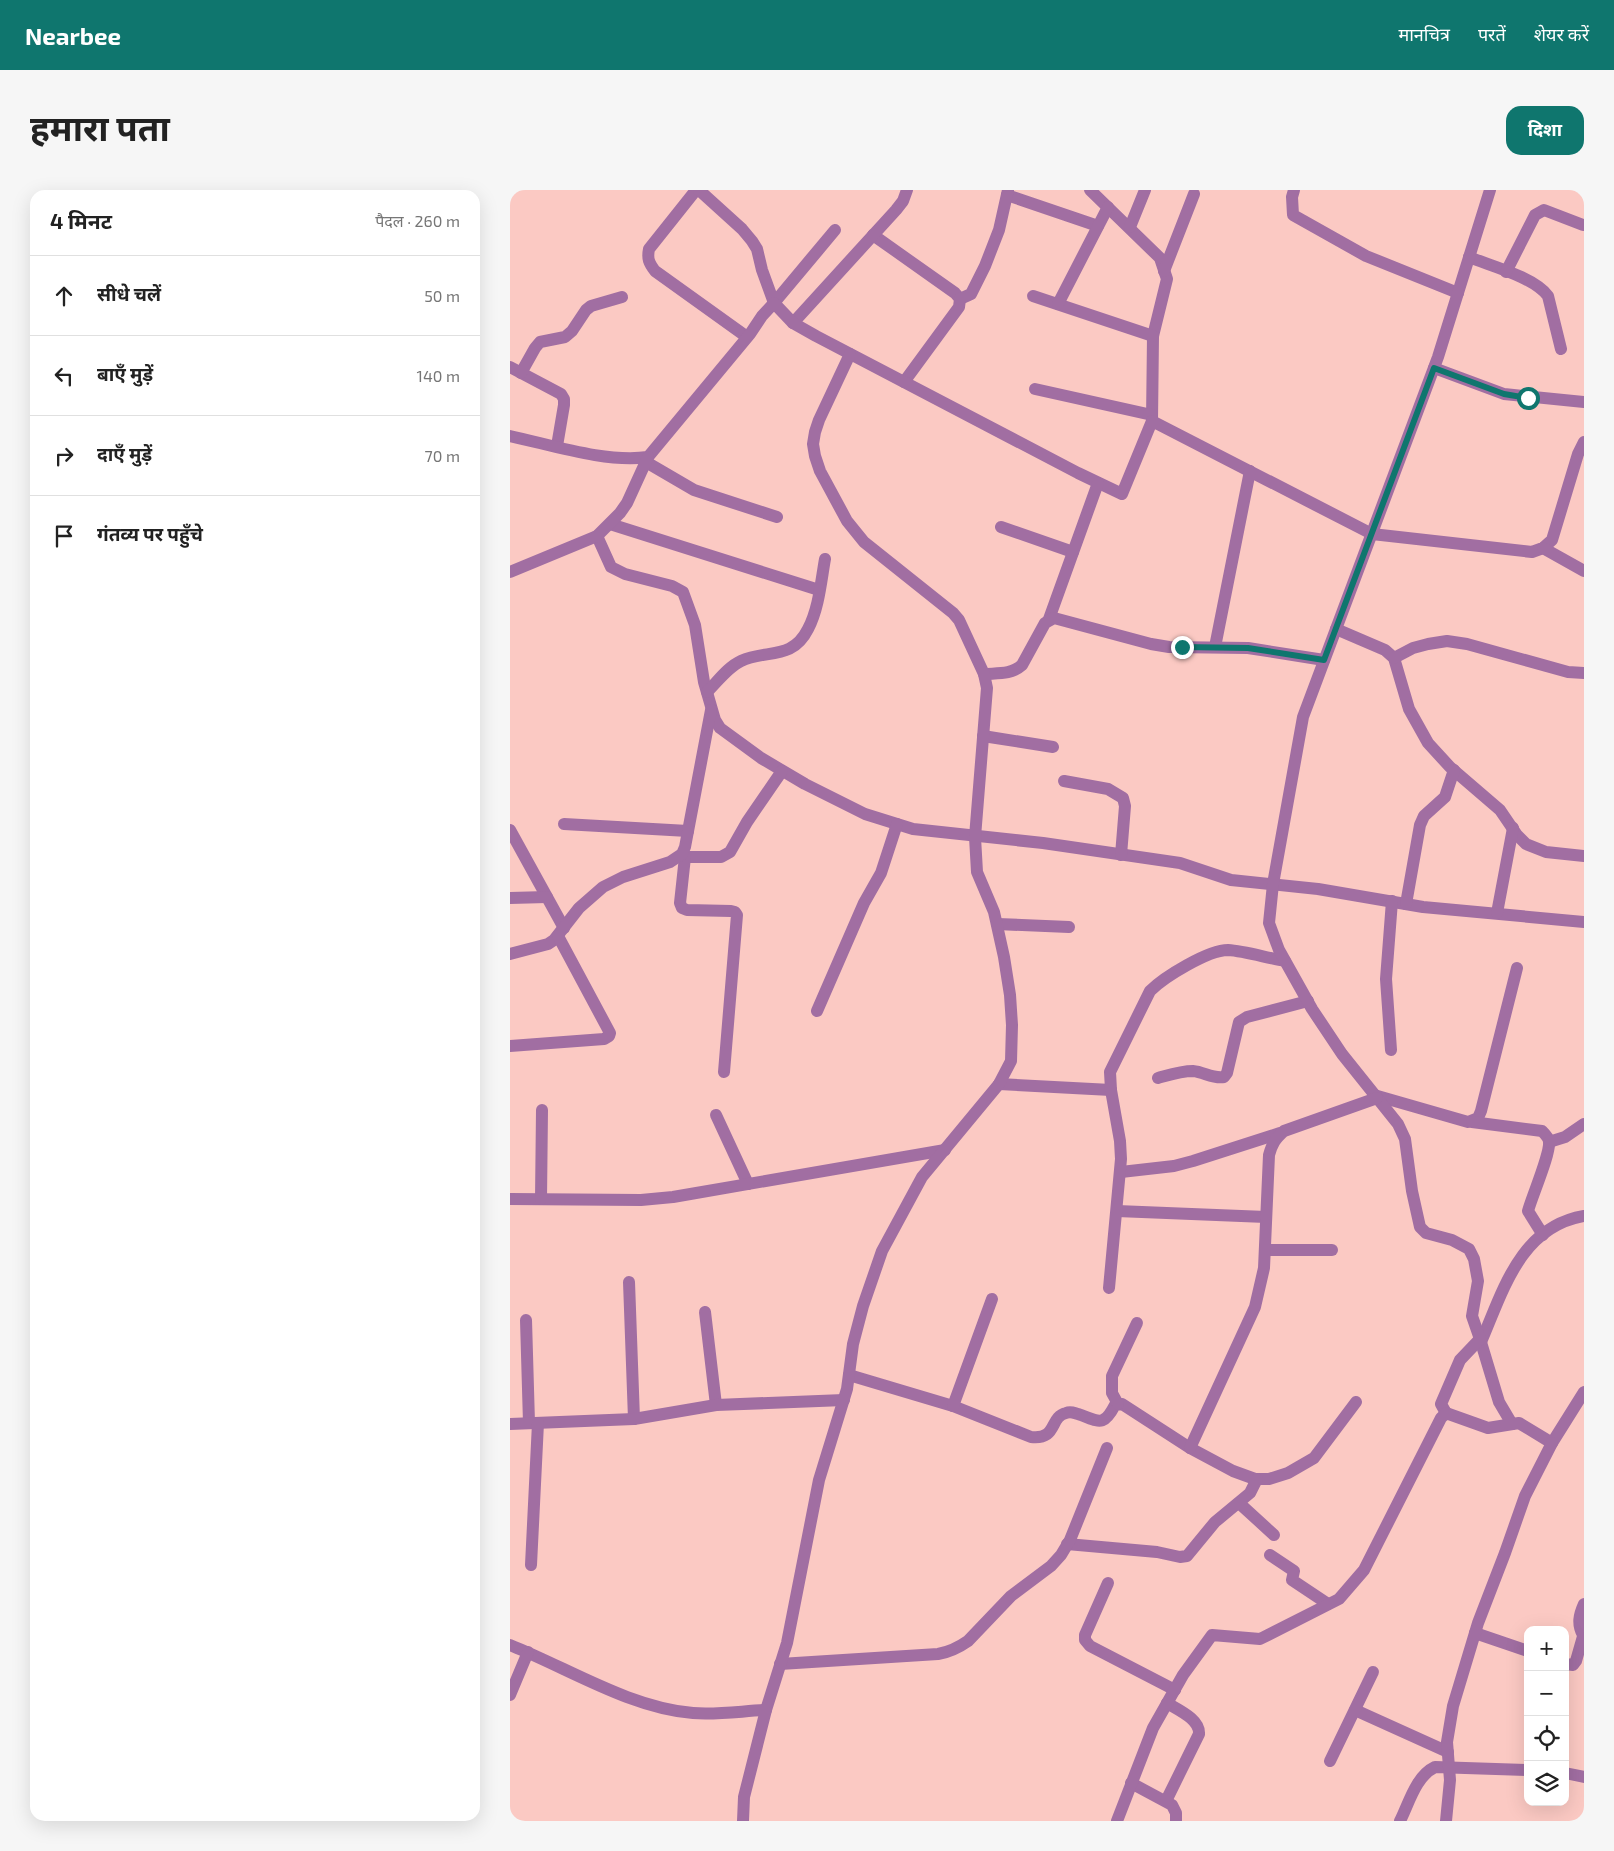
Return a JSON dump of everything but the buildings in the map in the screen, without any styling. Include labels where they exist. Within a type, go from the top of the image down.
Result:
[{"type":"street","points":[[746,337],[655,270],[649,262],[649,249],[697,190],[742,229],[752,241],[757,249],[762,270],[774,303],[793,323],[1122,494],[1152,418],[1153,336],[1167,279],[1160,258],[1090,190]]},
{"type":"street","points":[[793,323],[903,202],[907,190]]},
{"type":"street","points":[[1130,228],[1146,190]]},
{"type":"street","points":[[1294,190],[1292,197],[1293,215],[1366,256],[1458,293]]},
{"type":"street","points":[[1490,190],[1434,368],[1303,717],[1273,884],[1269,924],[1285,961],[1342,1054],[1398,1124],[1405,1139],[1412,1190],[1420,1227],[1426,1233],[1452,1240],[1470,1249],[1478,1281],[1472,1316],[1500,1402],[1512,1424]]},
{"type":"street","points":[[960,299],[971,294],[985,266],[999,230],[1008,192],[1098,226]]},
{"type":"street","points":[[1164,271],[1194,194]]},
{"type":"street","points":[[1058,304],[1108,207]]},
{"type":"street","points":[[1506,272],[1539,212],[1544,210],[1583,225]]},
{"type":"street","points":[[510,572],[597,536],[610,524],[627,503],[647,460],[762,316],[836,230]]},
{"type":"street","points":[[873,235],[955,293],[960,299]]},
{"type":"street","points":[[1469,257],[1534,283],[1548,296],[1561,349]]},
{"type":"street","points":[[556,446],[564,399],[561,394],[515,370],[540,342],[565,337],[572,331],[586,310],[591,306],[622,296]]},
{"type":"street","points":[[1033,296],[1153,336]]},
{"type":"street","points":[[904,382],[958,307],[960,299]]},
{"type":"street","points":[[743,1821],[744,1797],[766,1710],[787,1643],[819,1480],[844,1400],[858,1325],[882,1251],[922,1177],[999,1084],[1011,1061],[1012,1025],[1010,995],[994,912],[977,872],[975,837],[987,688],[984,674],[959,620],[864,542],[847,521],[820,471],[813,444],[815,432],[850,354]]},
{"type":"street","points":[[1434,368],[1504,394],[1584,402]]},
{"type":"street","points":[[1035,389],[1152,418],[1372,534],[1532,552],[1543,548],[1552,540],[1578,454],[1584,442]]},
{"type":"street","points":[[510,436],[598,455],[631,460],[647,460],[694,490],[777,517]]},
{"type":"street","points":[[1215,647],[1250,471]]},
{"type":"street","points":[[984,674],[1010,672],[1022,665],[1045,623],[1050,619],[1098,483]]},
{"type":"street","points":[[610,524],[819,590]]},
{"type":"street","points":[[1001,527],[1074,552]]},
{"type":"street","points":[[597,536],[611,567],[625,574],[679,588],[684,592],[696,625],[711,708],[720,728],[782,771],[865,814],[913,829],[1043,843],[1180,863],[1231,880],[1318,889],[1406,904],[1584,922]]},
{"type":"street","points":[[1543,548],[1584,571]]},
{"type":"street","points":[[707,692],[733,666],[743,660],[784,652],[796,644],[807,630],[815,609],[825,558]]},
{"type":"street","points":[[1050,619],[1054,618],[1169,647],[1248,648],[1324,660]]},
{"type":"street","points":[[1336,629],[1385,650],[1394,658],[1408,709],[1428,743],[1454,770],[1500,810],[1526,844],[1546,852],[1584,856]]},
{"type":"street","points":[[1394,658],[1413,648],[1447,641],[1467,644],[1568,672],[1584,673]]},
{"type":"street","points":[[711,708],[682,857],[680,903],[682,908],[687,910],[731,910],[737,915],[724,1072]]},
{"type":"street","points":[[983,736],[1053,747]]},
{"type":"street","points":[[1406,904],[1420,825],[1424,816],[1445,797],[1454,770]]},
{"type":"street","points":[[510,954],[548,944],[561,932],[579,908],[603,887],[623,877],[682,857],[721,857],[730,852],[746,822],[782,771]]},
{"type":"street","points":[[1064,781],[1108,789],[1122,798],[1125,806],[1121,855]]},
{"type":"street","points":[[564,824],[688,831]]},
{"type":"street","points":[[817,1011],[864,902],[881,873],[897,824]]},
{"type":"street","points":[[1497,913],[1513,828]]},
{"type":"street","points":[[510,830],[547,897],[561,932],[610,1033],[604,1039],[510,1046]]},
{"type":"street","points":[[510,898],[547,897]]},
{"type":"street","points":[[1391,1050],[1386,979],[1392,901]]},
{"type":"street","points":[[997,924],[1069,927]]},
{"type":"street","points":[[1109,1288],[1121,1172],[1120,1141],[1111,1090],[1110,1072],[1150,991],[1157,984],[1206,955],[1216,952],[1228,950],[1285,961]]},
{"type":"street","points":[[1472,1122],[1478,1118],[1481,1111],[1518,968]]},
{"type":"street","points":[[1158,1078],[1184,1072],[1193,1072],[1216,1078],[1224,1077],[1227,1073],[1237,1026],[1242,1019],[1308,1001]]},
{"type":"street","points":[[999,1084],[1111,1090]]},
{"type":"street","points":[[1121,1172],[1174,1166],[1193,1161],[1284,1131],[1376,1097],[1468,1122],[1542,1131],[1548,1137],[1549,1142],[1528,1210],[1543,1235]]},
{"type":"street","points":[[541,1199],[542,1110]]},
{"type":"street","points":[[716,1115],[748,1184]]},
{"type":"street","points":[[1549,1142],[1566,1137],[1584,1124]]},
{"type":"street","points":[[1190,1448],[1256,1307],[1264,1268],[1268,1155],[1271,1145],[1284,1131]]},
{"type":"street","points":[[510,1199],[641,1200],[672,1197],[945,1150]]},
{"type":"street","points":[[1117,1210],[1266,1217]]},
{"type":"street","points":[[1552,1443],[1518,1424],[1488,1428],[1446,1413],[1441,1404],[1460,1360],[1480,1341],[1511,1271],[1520,1256],[1533,1242],[1557,1225],[1584,1216]]},
{"type":"street","points":[[1265,1250],[1332,1250]]},
{"type":"street","points":[[629,1282],[634,1419]]},
{"type":"street","points":[[953,1406],[992,1299]]},
{"type":"street","points":[[705,1312],[716,1405]]},
{"type":"street","points":[[526,1320],[534,1423],[532,1565]]},
{"type":"street","points":[[1118,1404],[1112,1393],[1112,1376],[1137,1323]]},
{"type":"street","points":[[849,1375],[953,1406],[1031,1437],[1039,1438],[1050,1433],[1059,1417],[1064,1413],[1070,1412],[1100,1421],[1109,1418],[1118,1404]]},
{"type":"street","points":[[1446,1821],[1450,1780],[1447,1742],[1453,1706],[1475,1633],[1524,1496],[1552,1443],[1584,1392]]},
{"type":"street","points":[[510,1424],[634,1419],[716,1405],[844,1400]]},
{"type":"street","points":[[1118,1404],[1122,1404],[1190,1448],[1233,1471],[1257,1479],[1269,1479],[1288,1473],[1314,1458],[1356,1402]]},
{"type":"street","points":[[1117,1821],[1150,1735],[1175,1690],[1212,1635],[1260,1639],[1339,1599],[1364,1570],[1441,1418],[1446,1413]]},
{"type":"street","points":[[780,1664],[938,1654],[951,1651],[968,1641],[1011,1596],[1050,1566],[1061,1555],[1107,1448]]},
{"type":"street","points":[[1067,1544],[1157,1552],[1184,1557],[1191,1554],[1215,1522],[1250,1493],[1257,1479]]},
{"type":"street","points":[[1239,1503],[1274,1535]]},
{"type":"street","points":[[1270,1555],[1294,1571],[1292,1580],[1328,1604]]},
{"type":"street","points":[[1108,1583],[1085,1635],[1085,1640],[1090,1646],[1175,1690]]},
{"type":"street","points":[[1569,1664],[1573,1664],[1576,1661],[1583,1634],[1579,1622],[1580,1612],[1584,1604]]},
{"type":"street","points":[[1475,1633],[1524,1650]]},
{"type":"street","points":[[510,1645],[615,1692],[662,1707],[694,1713],[766,1710]]},
{"type":"street","points":[[510,1695],[528,1652]]},
{"type":"street","points":[[1330,1761],[1373,1672]]},
{"type":"street","points":[[1166,1801],[1199,1734],[1200,1728],[1196,1723],[1167,1703]]},
{"type":"street","points":[[1355,1710],[1448,1752]]},
{"type":"street","points":[[1400,1821],[1424,1774],[1435,1766],[1524,1770]]},
{"type":"street","points":[[1569,1774],[1584,1776]]},
{"type":"street","points":[[1131,1783],[1172,1804],[1175,1809],[1176,1821]]},
{"type":"route","points":[[1182,647],[1248,648],[1324,660],[1434,368],[1504,394],[1528,398]]}]
